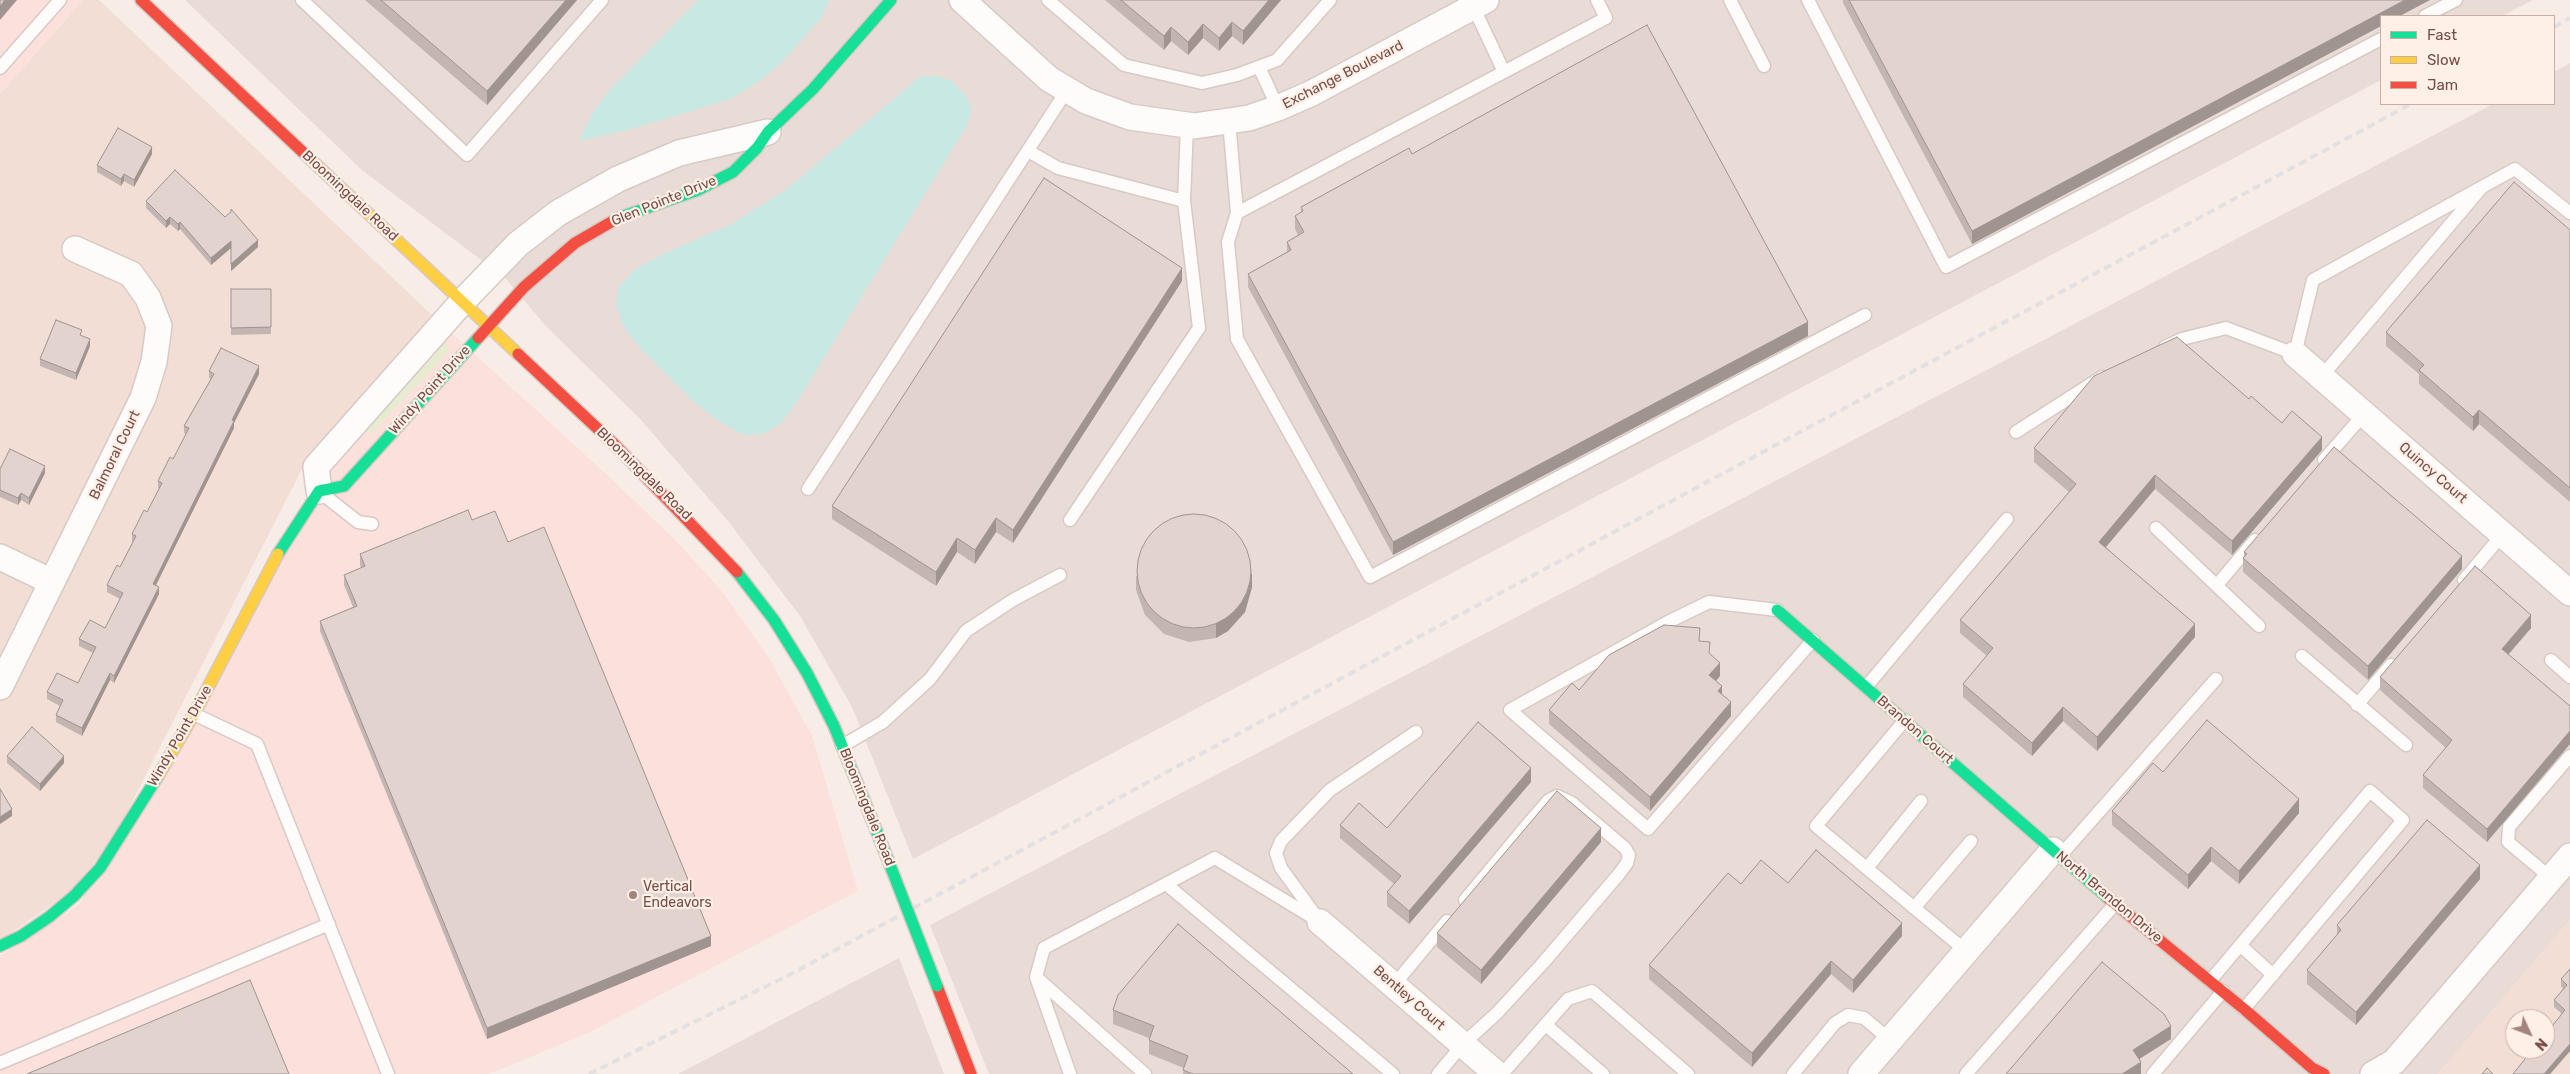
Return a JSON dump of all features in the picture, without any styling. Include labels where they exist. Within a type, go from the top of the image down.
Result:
[{"type":"street","name":"Bloomingdale Road","points":[[141,0],[627,457],[691,520],[761,600],[792,647],[842,746],[971,1074]]},
{"type":"street","name":"Glen Pointe Drive","points":[[488,326],[528,282],[575,243],[613,220],[698,190],[733,172],[757,148],[768,132],[813,89],[891,0]]},
{"type":"street","name":"Exchange Boulevard","points":[[962,0],[1049,79],[1086,101],[1130,117],[1187,125],[1249,118],[1278,108],[1312,93],[1476,2]]},
{"type":"street","points":[[319,491],[316,467],[462,302],[518,244],[558,213],[618,179],[679,153],[768,132]]},
{"type":"street","name":"Balmoral Court","points":[[0,687],[143,398],[154,362],[159,326],[148,298],[131,274],[75,249]]},
{"type":"street","name":"Windy Point Drive","points":[[0,946],[21,936],[49,917],[74,896],[100,868],[124,833],[194,714],[278,553],[319,491],[344,486],[488,326]]},
{"type":"street","name":"Quincy Court","points":[[2295,354],[2570,593]]},
{"type":"street","points":[[347,430],[372,455]]},
{"type":"street","points":[[0,557],[52,582]]},
{"type":"street","name":"Brandon Court","points":[[1777,610],[2056,853]]},
{"type":"street","name":"North Brandon Drive","points":[[1861,1074],[1966,951],[2056,853],[2312,1068],[2324,1074]]},
{"type":"street","points":[[2373,1074],[2394,1062],[2570,856]]},
{"type":"street","name":"Bentley Court","points":[[1320,922],[1497,1074]]},
{"type":"lane","points":[[0,68],[60,0]]},
{"type":"lane","points":[[302,0],[466,155],[602,0]]},
{"type":"lane","points":[[1048,0],[1124,65],[1202,83],[1277,60],[1330,0]]},
{"type":"lane","points":[[1237,213],[1606,18],[1597,0]]},
{"type":"lane","points":[[1730,0],[1764,66]]},
{"type":"lane","points":[[1808,0],[1946,267],[2380,40]]},
{"type":"lane","points":[[2427,15],[2456,0]]},
{"type":"lane","points":[[1476,2],[1504,72]]},
{"type":"lane","points":[[1259,67],[1278,108]]},
{"type":"lane","points":[[808,490],[1068,90]]},
{"type":"lane","points":[[1229,120],[1237,213],[1228,242],[1236,339],[1370,577],[1865,315]]},
{"type":"lane","points":[[1070,520],[1199,328],[1184,201],[1187,125]]},
{"type":"lane","points":[[1028,151],[1058,168],[1184,201]]},
{"type":"lane","points":[[2157,351],[2182,339],[2226,328],[2295,354],[2313,280],[2515,168],[2570,213]]},
{"type":"lane","points":[[2322,376],[2482,187]]},
{"type":"lane","points":[[2016,432],[2090,383],[2115,371]]},
{"type":"lane","points":[[2313,472],[2365,413]]},
{"type":"lane","points":[[319,491],[358,522],[372,524]]},
{"type":"lane","points":[[1866,687],[2007,519]]},
{"type":"lane","points":[[2156,528],[2259,626]]},
{"type":"lane","points":[[2217,585],[2262,532]]},
{"type":"lane","points":[[2452,594],[2503,534]]},
{"type":"lane","points":[[842,746],[883,722],[930,679],[966,631],[1013,600],[1060,575]]},
{"type":"lane","points":[[1777,610],[1709,602],[1668,622],[1510,710],[1648,829],[1812,640]]},
{"type":"lane","points":[[2357,705],[2402,653]]},
{"type":"lane","points":[[2302,656],[2406,745]]},
{"type":"lane","points":[[2551,660],[2570,677]]},
{"type":"lane","points":[[2056,853],[2216,679]]},
{"type":"lane","points":[[194,714],[257,744],[388,1074]]},
{"type":"lane","points":[[1905,720],[1816,826],[1966,951]]},
{"type":"lane","points":[[1320,922],[1281,868],[1276,853],[1281,841],[1330,790],[1416,732]]},
{"type":"lane","points":[[2551,878],[2508,842],[2509,827],[2570,756]]},
{"type":"lane","points":[[2210,981],[2370,791],[2403,820],[2244,1009]]},
{"type":"lane","points":[[1394,985],[1549,800],[1557,796],[1563,798],[1625,848],[1628,855],[1628,863],[1537,970],[1497,1013],[1463,1044],[1438,1074]]},
{"type":"lane","points":[[1866,868],[1921,801]]},
{"type":"lane","points":[[1914,908],[1971,841]]},
{"type":"lane","points":[[1070,1074],[1036,977],[1044,948],[1215,858],[1320,922]]},
{"type":"lane","points":[[1166,884],[1393,1074]]},
{"type":"lane","points":[[1966,1074],[2115,904]]},
{"type":"lane","points":[[0,1063],[329,924]]},
{"type":"lane","points":[[2240,945],[2273,975]]},
{"type":"lane","points":[[1036,977],[1145,1074]]},
{"type":"lane","points":[[1502,1074],[1568,999],[1592,991],[1688,1074]]},
{"type":"lane","points":[[2153,1074],[2223,992]]},
{"type":"lane","points":[[1793,1074],[1835,1023],[1848,1014],[1864,1018],[1890,1040]]},
{"type":"lane","points":[[1546,1024],[1603,1074]]},
{"type":"shaded area","points":[[0,0],[83,0],[0,94]]},
{"type":"shaded area","points":[[83,0],[99,0],[435,318],[302,469],[111,843],[69,893],[0,940],[0,94]]},
{"type":"shaded area","points":[[185,0],[2533,0],[2504,15],[2380,15],[2380,81],[913,859],[852,707],[800,616],[728,521],[642,421],[545,325],[505,278],[363,171]]},
{"type":"shaded area","points":[[2570,63],[2570,920],[2438,1074],[989,1074],[930,925],[2491,105],[2555,105],[2555,71]]},
{"type":"shaded area","points":[[435,318],[605,473],[673,538],[721,590],[769,658],[812,736],[858,891],[588,1033],[489,1074],[0,1074],[0,956],[79,905],[316,496],[302,469]]},
{"type":"shaded area","points":[[2570,920],[2570,1074],[2438,1074]]},
{"type":"shaded area","points":[[899,958],[944,1074],[678,1074]]},
{"type":"green space","points":[[442,343],[447,345],[449,351],[372,433],[367,431],[365,429]]},
{"type":"water","points":[[698,0],[829,0],[821,18],[782,62],[758,82],[731,99],[628,130],[579,141],[591,115],[610,90]]},
{"type":"water","points":[[921,76],[936,76],[952,81],[965,95],[971,106],[970,118],[798,400],[781,423],[763,434],[744,435],[720,422],[695,403],[642,350],[624,328],[616,304],[619,287],[636,269],[661,255],[732,224],[787,189]]},
{"type":"building","points":[[381,0],[566,0],[487,91]]},
{"type":"building","points":[[1121,0],[1269,0],[1243,31],[1232,22],[1219,38],[1203,24],[1188,42],[1171,27],[1164,36]]},
{"type":"building","points":[[1849,0],[2405,0],[1972,231]]},
{"type":"building","points":[[1647,25],[1808,322],[1393,542],[1248,274],[1291,250],[1287,242],[1304,232],[1295,216],[1303,211],[1301,207],[1409,148],[1412,154]]},
{"type":"building","points":[[118,128],[152,147],[134,180],[124,174],[121,179],[97,165]]},
{"type":"building","points":[[175,170],[225,217],[231,212],[231,209],[258,240],[231,264],[231,241],[211,258],[180,222],[178,224],[170,217],[166,221],[146,201]]},
{"type":"building","points":[[1044,178],[1182,268],[1013,530],[996,518],[975,550],[957,538],[936,572],[832,506]]},
{"type":"building","points":[[2514,182],[2570,230],[2570,488],[2479,410],[2473,417],[2419,370],[2424,365],[2386,332]]},
{"type":"building","points":[[231,289],[271,289],[271,327],[231,328]]},
{"type":"building","points":[[56,320],[82,330],[80,335],[90,339],[76,373],[40,359]]},
{"type":"building","points":[[2177,337],[2249,399],[2251,396],[2282,423],[2292,411],[2322,437],[2232,541],[2155,475],[2099,542],[2195,624],[2097,737],[2063,707],[2032,743],[1963,684],[1993,648],[1960,620],[2076,484],[2034,448],[2094,376]]},
{"type":"building","points":[[221,348],[259,366],[232,420],[234,421],[153,584],[159,587],[114,676],[110,673],[82,728],[56,715],[63,700],[47,692],[57,673],[78,683],[96,647],[79,639],[90,620],[105,628],[123,593],[107,585],[117,565],[120,567],[136,536],[132,534],[144,510],[147,512],[162,483],[158,481],[170,457],[173,459],[189,428],[184,426],[214,374],[209,371]]},
{"type":"building","points":[[2334,447],[2462,556],[2368,666],[2243,558],[2247,554],[2244,552]]},
{"type":"building","points":[[10,449],[45,466],[29,498],[21,493],[18,498],[0,490],[0,469]]},
{"type":"building","points":[[468,510],[472,520],[495,511],[508,542],[544,527],[711,936],[487,1028],[320,621],[357,606],[344,575],[365,566],[360,554]]},
{"type":"building","points":[[1194,514],[1216,519],[1234,531],[1246,549],[1251,571],[1246,593],[1234,611],[1216,623],[1194,628],[1172,623],[1154,611],[1142,593],[1137,571],[1142,549],[1154,531],[1172,519]]},
{"type":"building","points":[[2475,566],[2531,615],[2502,649],[2570,706],[2570,731],[2487,829],[2423,775],[2452,740],[2380,677]]},
{"type":"building","points":[[1664,625],[1700,628],[1699,641],[1710,642],[1709,653],[1720,663],[1709,675],[1722,686],[1718,691],[1731,702],[1650,797],[1549,710],[1572,683],[1579,690],[1609,655]]},
{"type":"building","points":[[2207,720],[2299,799],[2239,871],[2211,847],[2188,875],[2112,811],[2153,763],[2163,772]]},
{"type":"building","points":[[1478,722],[1531,768],[1409,911],[1387,892],[1401,876],[1340,825],[1359,803],[1387,828]]},
{"type":"building","points":[[32,727],[64,756],[40,784],[7,756]]},
{"type":"building","points":[[0,789],[12,809],[0,817]]},
{"type":"building","points":[[1557,791],[1601,828],[1481,970],[1437,933]]},
{"type":"building","points":[[2427,820],[2480,865],[2356,1012],[2307,970],[2341,930],[2337,925]]},
{"type":"building","points":[[1816,850],[1902,923],[1853,980],[1831,961],[1752,1053],[1649,965],[1728,873],[1741,884],[1761,860],[1788,883]]},
{"type":"building","points":[[1178,924],[1353,1074],[1193,1074],[1183,1070],[1188,1056],[1149,1040],[1154,1026],[1113,1010],[1118,995]]},
{"type":"building","points":[[2102,962],[2164,1014],[2171,1026],[2133,1050],[2141,1062],[2122,1074],[2006,1074]]},
{"type":"building","points":[[2570,969],[2570,1044],[2544,1074],[2513,1074],[2525,1059],[2555,1059],[2555,1022],[2565,1010],[2554,1000],[2567,985],[2561,979]]},
{"type":"building","points":[[250,980],[289,1074],[27,1074]]},
{"type":"building","points":[[2487,1068],[2493,1074],[2482,1074]]},
{"type":"railway","points":[[2555,26],[2570,18]]},
{"type":"railway","points":[[589,1074],[789,975],[2409,105]]},
{"type":"traffic: fast","points":[[618,218],[698,190],[733,172],[757,148],[768,132],[813,89],[891,0]]},
{"type":"traffic: fast","points":[[278,554],[319,491],[344,486],[478,338]]},
{"type":"traffic: fast","points":[[737,572],[774,620],[807,673],[834,726],[883,847]]},
{"type":"traffic: fast","points":[[1777,610],[2108,898]]},
{"type":"traffic: fast","points":[[0,946],[21,936],[49,917],[74,896],[100,868],[158,776]]},
{"type":"traffic: fast","points":[[883,847],[937,986]]},
{"type":"traffic: slow","points":[[308,157],[518,354]]},
{"type":"traffic: slow","points":[[158,776],[194,714],[278,554]]},
{"type":"traffic: jam","points":[[141,0],[308,157]]},
{"type":"traffic: jam","points":[[478,338],[524,287],[575,243],[618,218]]},
{"type":"traffic: jam","points":[[518,354],[614,444],[737,572]]},
{"type":"traffic: jam","points":[[2108,898],[2244,1009],[2312,1068],[2324,1074]]},
{"type":"traffic: jam","points":[[937,986],[971,1074]]},
{"type":"place","name":"Vertical Endeavors","points":[[633,895]]}]
